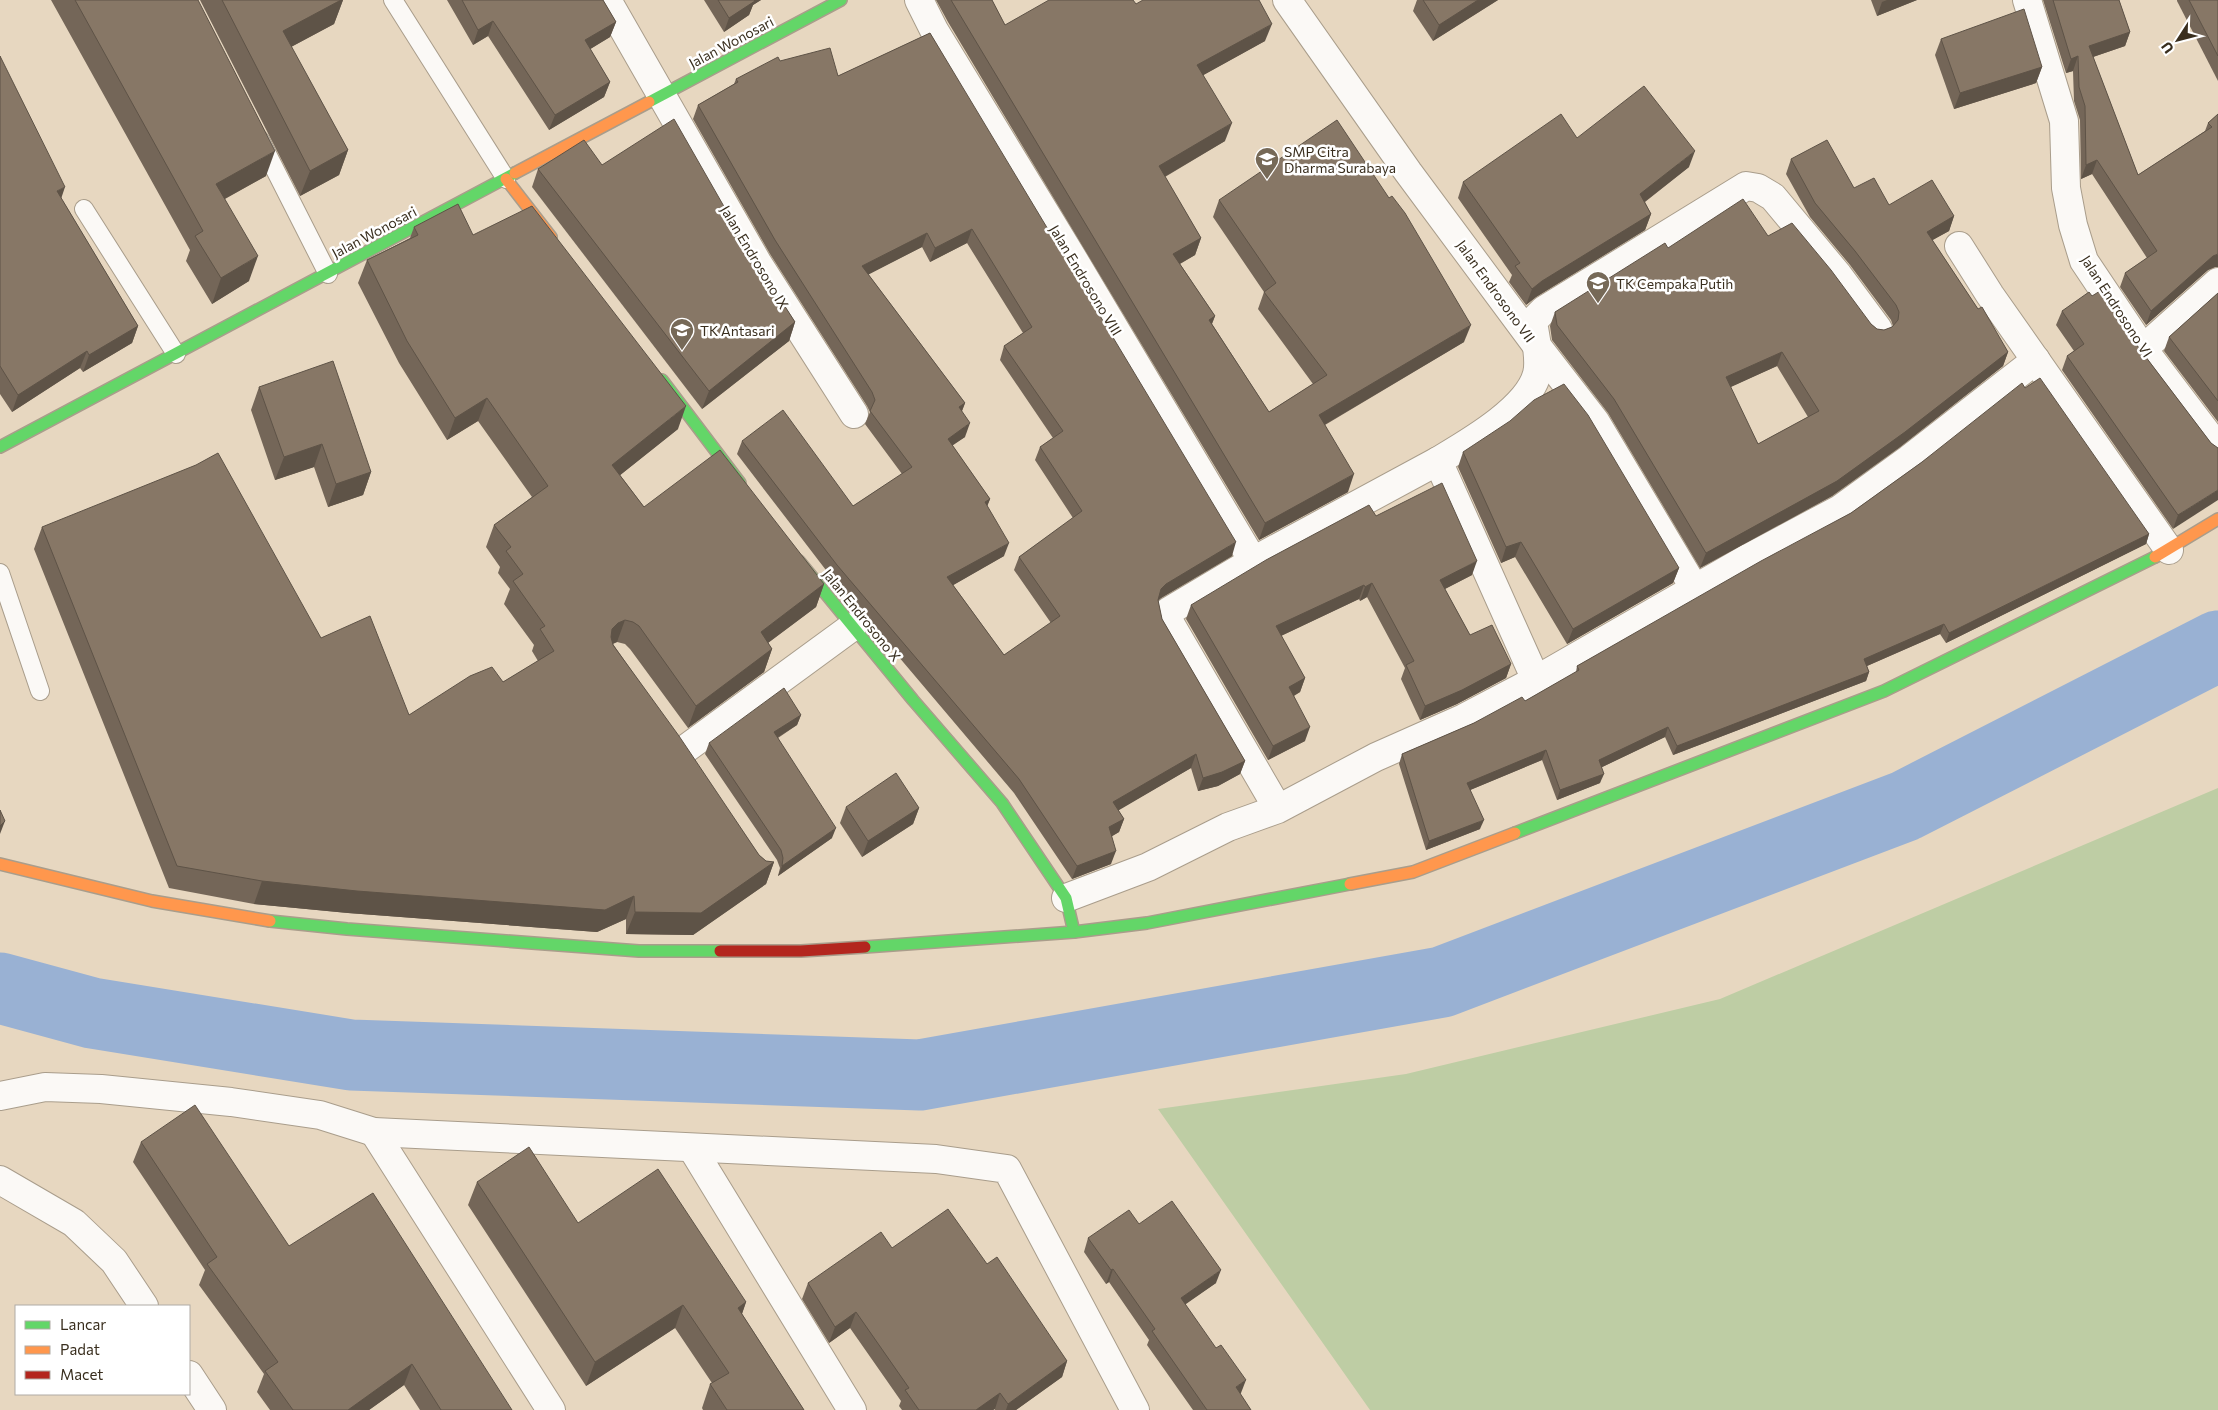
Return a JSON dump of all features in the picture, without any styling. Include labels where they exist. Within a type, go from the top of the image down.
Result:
[{"type":"street","name":"Jalan Endrosono IX","points":[[607,0],[757,262],[854,414]]},
{"type":"street","name":"Jalan Wonosari","points":[[0,447],[841,0]]},
{"type":"street","name":"Jalan Endrosono VIII","points":[[918,0],[934,30],[1253,561]]},
{"type":"street","name":"Jalan Endrosono VII","points":[[1287,0],[1408,172],[1536,346],[1595,422],[1694,590]]},
{"type":"street","name":"Jalan Endrosono VI","points":[[2027,0],[2064,121],[2066,188],[2073,225],[2084,261],[2143,349],[2218,448]]},
{"type":"street","points":[[506,179],[559,246]]},
{"type":"street","points":[[1278,809],[1171,625],[1168,616],[1169,611],[1253,561],[1438,461],[1480,435],[1528,394],[1537,373],[1533,321],[1544,310],[1746,186],[1758,188],[1773,197],[1838,275],[1878,329]]},
{"type":"street","points":[[1959,246],[1990,294],[2169,550]]},
{"type":"street","points":[[2143,349],[2218,282]]},
{"type":"street","points":[[1066,898],[1148,867],[1228,827],[1278,809],[1376,757],[1464,718],[1536,680],[1585,650],[1750,557],[1840,509],[1909,459],[2036,360]]},
{"type":"street","points":[[654,370],[749,494]]},
{"type":"street","points":[[1438,461],[1536,680]]},
{"type":"street","points":[[0,864],[152,901],[252,919],[357,930],[639,951],[801,951],[1074,932],[1148,923],[1413,872],[1884,691],[2169,550],[2218,519]]},
{"type":"street","name":"Jalan Endrosono X","points":[[790,549],[852,627],[1002,803],[1066,898],[1074,932]]},
{"type":"street","points":[[684,750],[852,627]]},
{"type":"street","points":[[668,727],[700,774]]},
{"type":"street","points":[[0,1096],[44,1087],[120,1091],[231,1102],[320,1115],[374,1132],[936,1159],[1006,1169],[1135,1410]]},
{"type":"street","points":[[374,1132],[551,1410]]},
{"type":"street","points":[[692,1148],[852,1410]]},
{"type":"street","points":[[0,1180],[74,1223],[114,1261],[143,1305]]},
{"type":"street","points":[[190,1377],[212,1410]]},
{"type":"lane","points":[[393,0],[506,179]]},
{"type":"lane","points":[[252,123],[328,274]]},
{"type":"lane","points":[[84,209],[176,354]]},
{"type":"lane","points":[[0,573],[40,691]]},
{"type":"green space","points":[[2218,788],[2218,1410],[1370,1410],[1158,1109],[1406,1074],[1720,999]]},
{"type":"building","points":[[75,0],[198,0],[275,151],[216,184],[258,256],[221,278],[195,236],[203,231]]},
{"type":"building","points":[[222,0],[341,0],[283,31],[348,150],[310,171]]},
{"type":"building","points":[[462,0],[603,0],[616,22],[585,40],[610,82],[555,115],[493,21],[478,30]]},
{"type":"building","points":[[718,0],[754,0],[755,1],[729,18]]},
{"type":"building","points":[[951,0],[992,0],[1005,25],[1049,0],[1133,0],[1136,4],[1143,0],[1259,0],[1272,24],[1197,65],[1232,123],[1159,166],[1201,238],[1173,254],[1215,316],[1209,320],[1269,412],[1327,375],[1264,292],[1276,283],[1219,200],[1337,120],[1389,198],[1392,196],[1405,213],[1471,325],[1319,415],[1354,474],[1265,523]]},
{"type":"building","points":[[1423,0],[1478,0],[1439,25]]},
{"type":"building","points":[[2053,0],[2119,0],[2130,32],[2089,46],[2138,175],[2212,127],[2208,123],[2218,114],[2218,254],[2213,256],[2151,311],[2125,273],[2157,251],[2097,160],[2086,165],[2085,106],[2079,87],[2078,56],[2071,59]]},
{"type":"building","points":[[2189,0],[2218,0],[2218,56]]},
{"type":"building","points":[[2024,9],[2042,67],[1960,93],[1941,39]]},
{"type":"building","points":[[930,33],[1236,542],[1166,584],[1161,589],[1158,600],[1162,619],[1245,761],[1222,772],[1203,778],[1196,754],[1113,802],[1124,819],[1109,827],[1116,851],[1077,866],[1019,779],[837,565],[742,441],[783,410],[853,506],[912,467],[870,411],[875,400],[872,392],[775,240],[698,105],[738,82],[736,79],[778,57],[780,61],[830,48],[838,76]],"holes":[[[972,229],[1032,327],[1004,346],[1063,431],[1040,447],[1082,511],[1019,557],[1060,616],[1004,655],[947,577],[1009,543],[985,502],[990,499],[948,439],[970,423],[959,407],[965,403],[862,266],[927,233],[935,248]]]},
{"type":"building","points":[[0,56],[65,187],[57,191],[138,326],[89,355],[87,351],[18,395],[0,366]]},
{"type":"building","points":[[1644,86],[1695,151],[1640,194],[1651,214],[1532,289],[1515,266],[1520,263],[1463,182],[1561,114],[1577,138]]},
{"type":"building","points":[[674,119],[750,252],[795,322],[709,391],[538,169],[584,140],[602,165]]},
{"type":"building","points":[[1827,140],[1854,188],[1874,178],[1889,205],[1932,180],[1954,216],[1927,232],[1978,309],[1982,307],[2008,352],[1905,432],[1837,481],[1706,553],[1614,399],[1557,325],[1555,312],[1665,243],[1668,248],[1743,199],[1768,236],[1792,223],[1831,270],[1871,324],[1877,329],[1884,330],[1892,327],[1898,320],[1899,312],[1896,305],[1815,203],[1791,159]],"holes":[[[1782,352],[1819,411],[1758,444],[1726,377]]]},
{"type":"building","points":[[458,204],[473,235],[532,206],[686,406],[612,465],[644,507],[720,450],[824,584],[761,632],[772,649],[696,706],[639,626],[625,620],[618,623],[612,629],[613,645],[679,736],[759,855],[766,861],[774,862],[701,913],[635,912],[634,896],[605,910],[357,891],[262,881],[177,866],[42,527],[196,465],[218,453],[321,638],[370,616],[409,715],[470,676],[492,667],[503,682],[554,651],[540,629],[545,626],[513,581],[523,574],[506,551],[511,547],[494,525],[548,486],[487,398],[455,418],[407,341],[367,260],[418,235],[414,227]]},
{"type":"building","points":[[2100,291],[2136,344],[2211,443],[2218,448],[2218,490],[2178,515],[2067,356],[2084,344],[2062,311],[2089,292],[2092,296]]},
{"type":"building","points":[[2218,293],[2218,401],[2169,337]]},
{"type":"building","points":[[333,361],[371,472],[336,484],[322,444],[284,457],[259,387]]},
{"type":"building","points":[[2040,378],[2149,534],[1949,633],[1944,624],[1864,659],[1869,672],[1677,746],[1668,727],[1599,760],[1604,774],[1560,790],[1546,750],[1467,783],[1484,820],[1429,841],[1402,754],[1474,723],[1522,697],[1525,701],[1579,670],[1577,666],[1761,561],[1851,513],[1922,462],[2022,383],[2025,388]]},
{"type":"building","points":[[1564,384],[1588,415],[1679,568],[1573,629],[1521,542],[1506,547],[1463,452],[1510,421],[1534,400]]},
{"type":"building","points":[[1442,483],[1477,561],[1440,580],[1470,635],[1492,625],[1511,664],[1462,690],[1425,706],[1406,665],[1414,661],[1372,583],[1365,587],[1364,585],[1276,626],[1305,678],[1289,687],[1310,727],[1273,746],[1191,605],[1266,560],[1369,505],[1376,516]]},
{"type":"building","points":[[784,688],[801,715],[774,732],[836,828],[782,866],[781,850],[709,743]]},
{"type":"building","points":[[896,773],[919,808],[868,841],[846,807]]},
{"type":"building","points":[[0,810],[5,821],[0,826]]},
{"type":"building","points":[[195,1105],[289,1246],[373,1193],[512,1410],[441,1410],[412,1364],[348,1410],[293,1410],[265,1371],[278,1362],[207,1264],[217,1257],[141,1142]]},
{"type":"building","points":[[529,1147],[578,1223],[658,1169],[746,1302],[738,1308],[804,1410],[727,1410],[710,1384],[729,1373],[683,1305],[595,1362],[477,1182]]},
{"type":"building","points":[[1172,1201],[1221,1270],[1181,1298],[1216,1348],[1221,1345],[1246,1380],[1236,1387],[1251,1410],[1207,1410],[1152,1331],[1155,1329],[1113,1269],[1111,1270],[1088,1238],[1129,1210],[1139,1224]]},
{"type":"building","points":[[948,1209],[987,1264],[997,1257],[1067,1361],[1008,1404],[1000,1393],[976,1410],[919,1410],[905,1390],[909,1388],[856,1312],[835,1327],[808,1283],[881,1232],[892,1248]]},
{"type":"waterway","points":[[0,988],[92,1013],[351,1055],[920,1075],[1442,982],[1905,806],[2218,646]]},
{"type":"traffic: fast","points":[[649,102],[841,0]]},
{"type":"traffic: fast","points":[[0,447],[515,173]]},
{"type":"traffic: fast","points":[[662,380],[740,483]]},
{"type":"traffic: fast","points":[[1515,833],[1884,691],[2155,557]]},
{"type":"traffic: fast","points":[[799,561],[913,700],[1002,803],[1066,898],[1074,932]]},
{"type":"traffic: fast","points":[[865,947],[1074,932],[1147,923],[1350,884]]},
{"type":"traffic: fast","points":[[270,921],[347,929],[639,951],[720,951]]},
{"type":"traffic: slow","points":[[515,173],[649,102]]},
{"type":"traffic: slow","points":[[506,179],[551,237]]},
{"type":"traffic: slow","points":[[2155,557],[2218,519]]},
{"type":"traffic: slow","points":[[1350,884],[1413,872],[1515,833]]},
{"type":"traffic: slow","points":[[0,864],[152,901],[270,921]]},
{"type":"traffic: jam","points":[[720,951],[801,951],[865,947]]},
{"type":"place","name":"SMP Citra Dharma Surabaya","points":[[1267,180]]},
{"type":"place","name":"TK Cempaka Putih","points":[[1598,304]]},
{"type":"place","name":"TK Antasari","points":[[682,351]]}]
